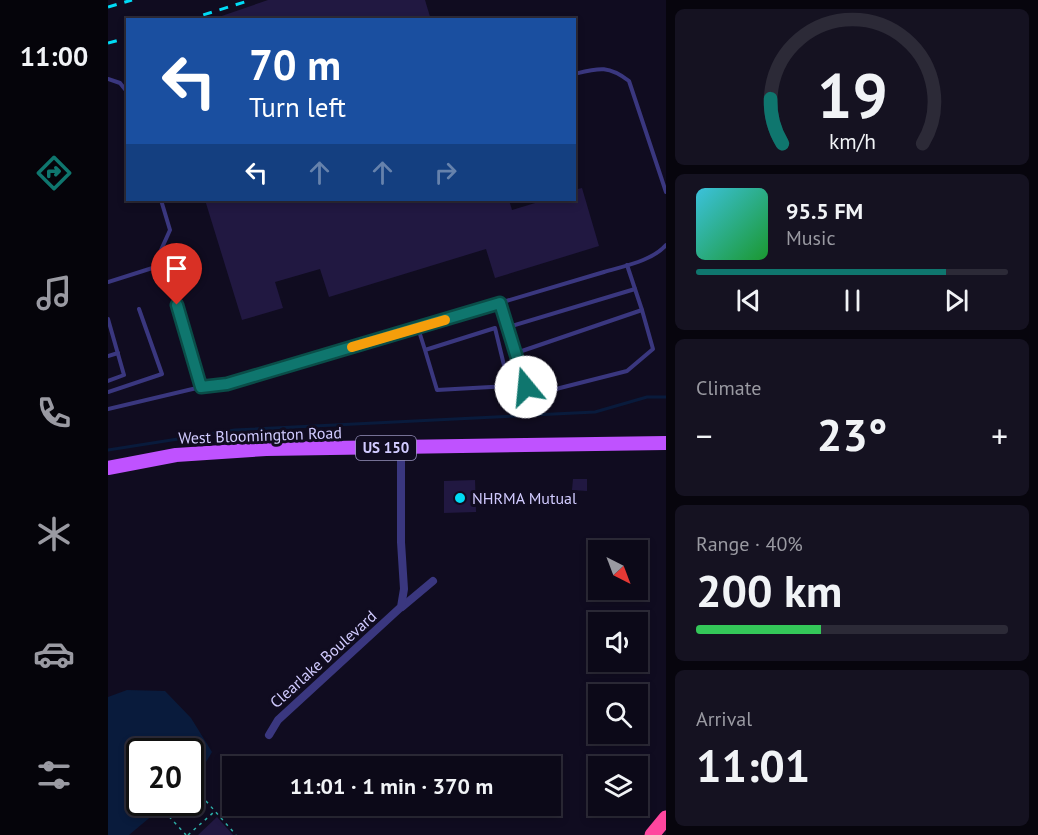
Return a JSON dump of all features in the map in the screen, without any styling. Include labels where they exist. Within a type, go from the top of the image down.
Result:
[{"type":"highway","points":[[652,835],[666,818]]},
{"type":"main road","name":"West Bloomington Road","points":[[108,468],[194,453],[277,449],[666,443]]},
{"type":"street","points":[[401,448],[401,542],[404,589],[401,607]]},
{"type":"street","name":"Clearlake Boulevard","points":[[269,735],[278,720],[401,607],[433,581]]},
{"type":"lane","points":[[576,75],[605,68],[629,81],[666,192]]},
{"type":"lane","points":[[108,79],[120,83],[126,90]]},
{"type":"lane","points":[[160,201],[170,230],[161,250],[201,387]]},
{"type":"lane","points":[[108,409],[201,387],[227,384],[418,328],[627,265],[661,251],[666,245]]},
{"type":"lane","points":[[108,282],[165,264]]},
{"type":"lane","points":[[500,303],[526,387],[552,390],[627,371],[653,349],[627,265]]},
{"type":"lane","points":[[508,327],[635,289]]},
{"type":"lane","points":[[108,392],[162,374],[139,309]]},
{"type":"lane","points":[[516,353],[642,310]]},
{"type":"lane","points":[[108,319],[124,375],[108,381]]},
{"type":"lane","points":[[418,328],[437,390],[509,386],[495,328],[425,350]]},
{"type":"lane","points":[[108,356],[118,353]]},
{"type":"path","points":[[206,801],[236,835]]},
{"type":"path","points":[[169,816],[187,835],[215,812]]},
{"type":"water","points":[[127,690],[165,691],[191,718],[203,738],[126,738],[126,816],[152,816],[129,835],[108,835],[108,697]]},
{"type":"water","points":[[204,739],[212,752],[204,765]]},
{"type":"building","points":[[268,0],[425,0],[430,18],[216,18]]},
{"type":"building","points":[[582,188],[599,246],[495,278],[486,249],[329,297],[320,269],[275,282],[283,308],[242,320],[205,201],[509,201],[512,210],[542,201],[576,201],[576,190]]},
{"type":"building","points":[[573,479],[587,479],[587,491],[572,490]]},
{"type":"building","points":[[475,480],[476,512],[444,513],[444,481]]},
{"type":"building","points":[[217,817],[233,835],[198,835]]},
{"type":"waterway","points":[[108,450],[235,430],[595,412],[647,397],[666,397]]},
{"type":"railway","points":[[108,7],[132,0]]},
{"type":"railway","points":[[193,18],[251,0]]},
{"type":"railway","points":[[108,43],[126,38]]},
{"type":"slow traffic","points":[[352,347],[445,320]]},
{"type":"place","name":"NHRMA Mutual","points":[[460,498]]},
{"type":"route","points":[[177,305],[201,387],[227,384],[500,303],[526,387]]}]
